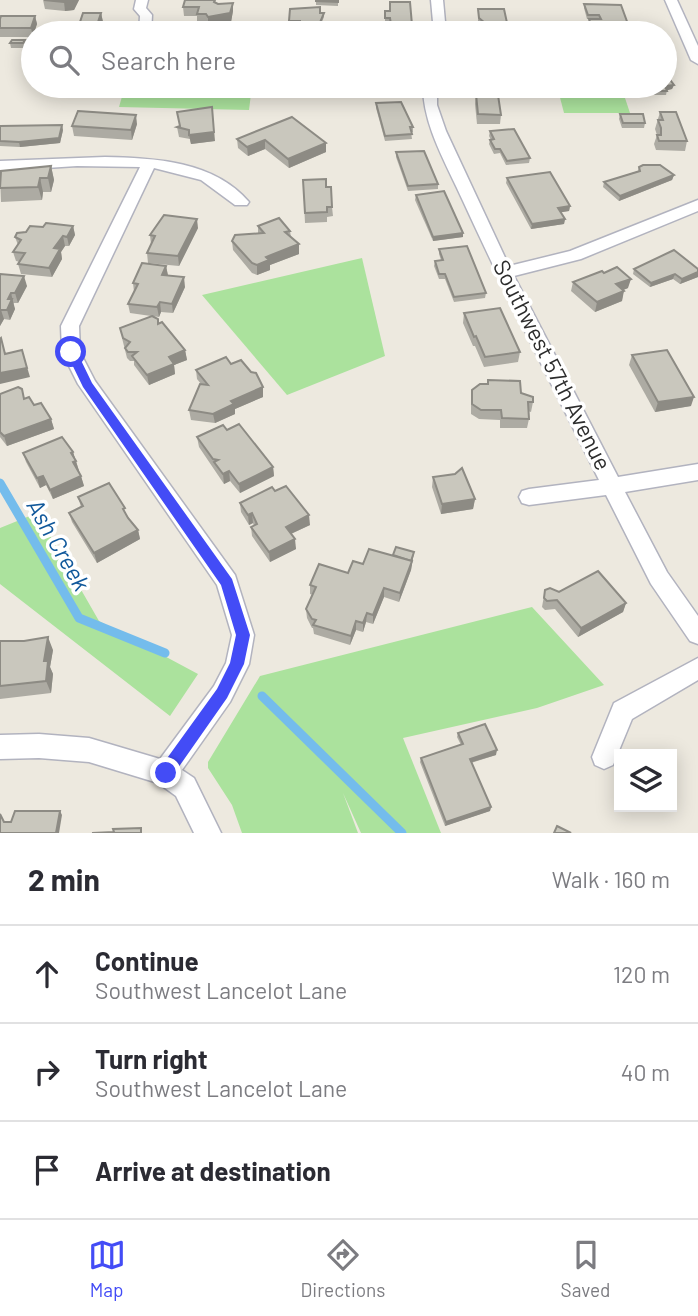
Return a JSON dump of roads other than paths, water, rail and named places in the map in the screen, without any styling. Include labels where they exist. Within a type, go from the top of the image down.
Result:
[{"type":"street","points":[[142,0],[140,9],[146,15],[146,21]]},
{"type":"street","points":[[437,0],[439,21]]},
{"type":"street","points":[[671,0],[698,60]]},
{"type":"street","name":"Southwest 57th Avenue","points":[[430,98],[439,131],[504,273],[659,578],[698,634]]},
{"type":"street","points":[[149,163],[70,326],[71,352],[87,384],[227,583],[243,635],[237,664],[222,694],[166,773]]},
{"type":"street","points":[[0,166],[149,163],[201,174],[242,202]]},
{"type":"street","points":[[504,273],[575,255],[698,205]]},
{"type":"street","points":[[529,497],[698,472]]},
{"type":"street","points":[[604,757],[623,711],[698,668]]},
{"type":"street","points":[[0,747],[38,746],[89,750],[166,773],[185,787],[208,833]]},
{"type":"waterway","name":"Ash Creek","points":[[0,483],[79,618],[165,653]]},
{"type":"waterway","name":"Ash Creek","points":[[262,696],[402,833]]}]
